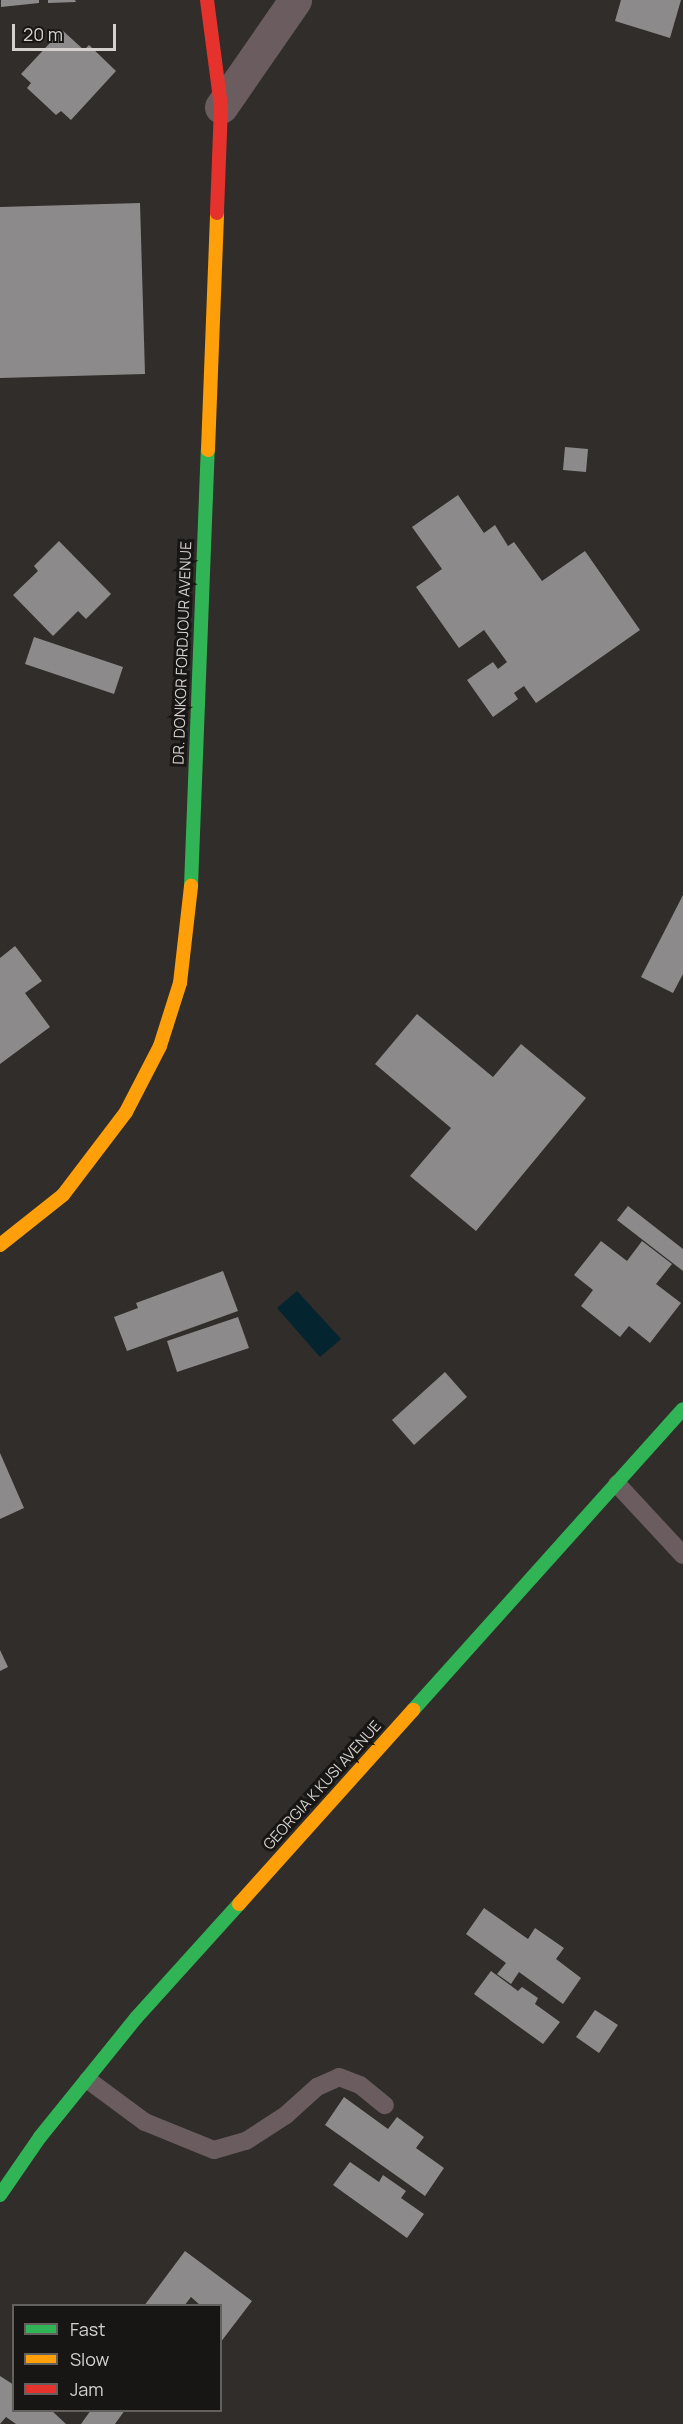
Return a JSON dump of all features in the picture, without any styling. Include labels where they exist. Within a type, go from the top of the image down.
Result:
[{"type":"street","name":"DR. DONKOR FORDJOUR AVENUE","points":[[0,1245],[63,1195],[126,1112],[160,1046],[180,983],[190,909],[197,652],[221,107],[207,0]]},
{"type":"street","points":[[221,107],[295,0]]},
{"type":"street","name":"GEORGIA K KUSI AVENUE","points":[[0,2194],[40,2137],[136,2018],[683,1409]]},
{"type":"lane","points":[[617,1484],[683,1555]]},
{"type":"lane","points":[[88,2080],[145,2122],[214,2150],[246,2141],[286,2115],[317,2087],[339,2077],[360,2085],[385,2105]]},
{"type":"water","points":[[297,1291],[341,1339],[320,1357],[277,1308]]},
{"type":"building","points":[[1,0],[39,0],[39,3],[1,7]]},
{"type":"building","points":[[48,0],[75,0],[76,2],[48,3]]},
{"type":"building","points":[[621,0],[681,0],[670,38],[615,21]]},
{"type":"building","points":[[62,30],[84,50],[89,45],[116,71],[71,120],[61,111],[56,115],[27,88],[31,83],[21,74]]},
{"type":"building","points":[[140,203],[145,374],[0,378],[0,207]]},
{"type":"building","points":[[565,447],[588,449],[586,472],[563,470]]},
{"type":"building","points":[[458,495],[484,533],[495,525],[508,546],[514,542],[542,581],[585,551],[640,630],[536,703],[524,686],[514,693],[518,699],[493,717],[467,680],[493,662],[498,669],[507,662],[484,630],[459,648],[416,587],[442,569],[412,527]]},
{"type":"building","points":[[59,541],[111,594],[86,619],[78,611],[53,636],[13,595],[38,571],[34,566]]},
{"type":"building","points":[[34,637],[123,667],[114,694],[25,664]]},
{"type":"building","points":[[683,895],[683,974],[673,993],[641,977]]},
{"type":"building","points":[[15,946],[42,981],[25,993],[50,1027],[0,1064],[0,958]]},
{"type":"building","points":[[417,1014],[493,1077],[521,1044],[586,1098],[476,1231],[410,1176],[451,1128],[375,1064]]},
{"type":"building","points":[[628,1206],[683,1249],[683,1271],[617,1220]]},
{"type":"building","points":[[601,1241],[627,1261],[642,1241],[672,1264],[656,1284],[681,1303],[650,1343],[629,1326],[620,1337],[581,1306],[593,1290],[574,1275]]},
{"type":"building","points":[[223,1271],[238,1311],[127,1351],[114,1317],[138,1308],[136,1303]]},
{"type":"building","points":[[238,1317],[249,1348],[177,1372],[167,1341]]},
{"type":"building","points":[[445,1372],[467,1397],[414,1445],[392,1420]]},
{"type":"building","points":[[0,1453],[24,1508],[0,1519]]},
{"type":"building","points":[[0,1650],[8,1667],[0,1671]]},
{"type":"building","points":[[484,1908],[528,1939],[535,1928],[564,1948],[556,1959],[581,1978],[563,2004],[519,1972],[511,1984],[497,1974],[506,1963],[466,1934]]},
{"type":"building","points":[[491,1971],[518,1991],[522,1987],[538,1998],[535,2004],[560,2022],[543,2044],[474,1994]]},
{"type":"building","points":[[595,2010],[618,2025],[599,2053],[576,2037]]},
{"type":"building","points":[[344,2097],[388,2129],[397,2117],[424,2137],[416,2148],[444,2168],[425,2196],[325,2125]]},
{"type":"building","points":[[350,2162],[379,2182],[383,2175],[406,2191],[401,2198],[424,2214],[407,2238],[333,2185]]},
{"type":"building","points":[[185,2251],[252,2301],[222,2340],[222,2304],[199,2304],[191,2297],[186,2304],[145,2304]]},
{"type":"building","points":[[0,2376],[12,2384],[12,2412],[53,2412],[66,2424],[16,2424],[6,2417],[0,2424]]},
{"type":"building","points":[[90,2412],[124,2412],[115,2424],[81,2424]]},
{"type":"traffic: fast","points":[[191,886],[208,450]]},
{"type":"traffic: fast","points":[[413,1710],[683,1409]]},
{"type":"traffic: fast","points":[[0,2195],[40,2137],[136,2018],[239,1904]]},
{"type":"traffic: slow","points":[[208,450],[217,213]]},
{"type":"traffic: slow","points":[[0,1245],[63,1195],[126,1112],[160,1046],[180,983],[191,886]]},
{"type":"traffic: slow","points":[[239,1904],[413,1710]]},
{"type":"traffic: jam","points":[[207,0],[221,107],[217,213]]}]
